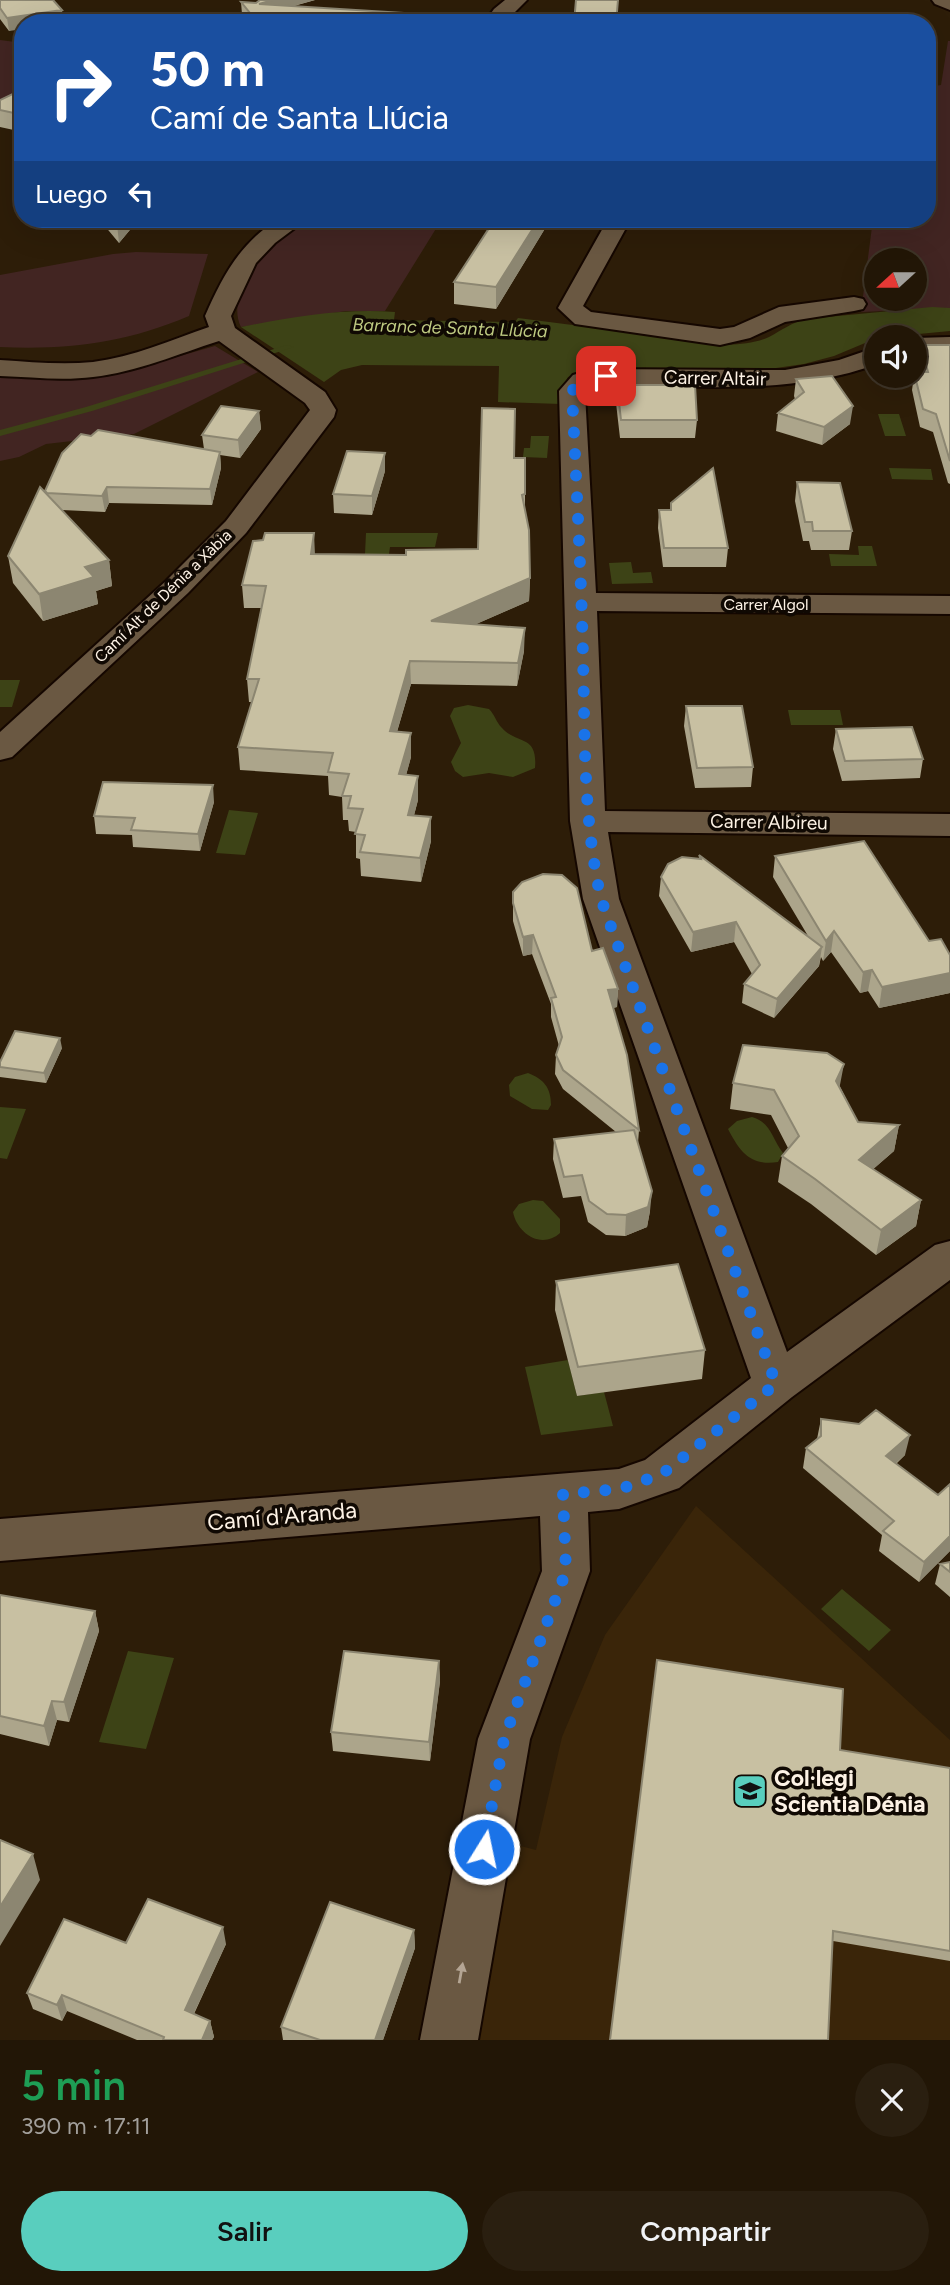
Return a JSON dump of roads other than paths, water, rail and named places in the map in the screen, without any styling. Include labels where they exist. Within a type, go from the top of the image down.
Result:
[{"type":"street","points":[[500,14],[517,0]]},
{"type":"street","points":[[942,0],[950,4]]},
{"type":"street","points":[[236,273],[224,263],[225,255],[245,228]]},
{"type":"street","points":[[225,329],[236,273],[253,250],[283,228]]},
{"type":"street","points":[[614,228],[570,308],[584,319],[720,337],[741,333],[763,321],[792,312],[854,304]]},
{"type":"street","points":[[0,355],[74,357],[225,329]]},
{"type":"street","points":[[0,368],[77,371],[107,366],[144,358],[225,329]]},
{"type":"street","name":"Camí Alt de Dénia a Xàbia","points":[[0,750],[177,587],[236,527],[320,417],[323,410],[316,398],[225,329]]},
{"type":"street","points":[[927,346],[950,345]]},
{"type":"street","name":"Carrer Altair","points":[[776,1384],[601,899],[592,858],[587,821],[582,602],[572,391],[593,377],[785,378],[845,367],[864,360]]},
{"type":"street","name":"Carrer Algol","points":[[582,602],[950,605]]},
{"type":"street","name":"Carrer Albireu","points":[[587,821],[950,825]]},
{"type":"street","name":"Camí d'Aranda","points":[[0,1539],[620,1489],[662,1474],[776,1384],[950,1257]]},
{"type":"street","points":[[449,2040],[504,1739],[566,1571],[563,1494]]},
{"type":"water","points":[[928,307],[950,308],[950,331],[927,333],[927,325],[864,325],[864,343],[834,356],[776,368],[601,369],[568,377],[561,391],[561,404],[498,402],[499,366],[362,365],[341,370],[324,382],[241,327],[318,314],[376,311],[395,312],[394,320],[515,322],[518,318],[728,345],[764,339],[806,319],[880,312],[928,312]]},
{"type":"water","points":[[878,414],[899,414],[906,436],[885,436]]},
{"type":"water","points":[[531,436],[549,436],[547,458],[523,457],[524,448],[530,448]]},
{"type":"water","points":[[889,468],[931,469],[933,480],[892,479]]},
{"type":"water","points":[[366,533],[438,533],[435,547],[390,547],[389,554],[365,554]]},
{"type":"water","points":[[858,546],[872,546],[877,566],[831,566],[829,554],[859,555]]},
{"type":"water","points":[[631,562],[633,573],[651,572],[653,583],[612,584],[609,563]]},
{"type":"water","points":[[0,680],[20,680],[12,707],[0,707]]},
{"type":"water","points":[[468,705],[489,709],[500,726],[530,745],[535,757],[535,768],[513,777],[489,773],[463,777],[455,771],[451,762],[461,743],[450,716],[454,708]]},
{"type":"water","points":[[788,710],[840,710],[843,725],[791,725]]},
{"type":"water","points":[[229,810],[258,813],[245,855],[216,853]]},
{"type":"water","points":[[528,1073],[542,1081],[548,1089],[551,1105],[548,1110],[532,1109],[510,1096],[509,1085],[515,1077]]},
{"type":"water","points":[[0,1107],[26,1109],[7,1159],[0,1158]]},
{"type":"water","points":[[752,1117],[767,1127],[783,1153],[778,1162],[760,1162],[747,1156],[732,1137],[728,1129],[737,1121]]},
{"type":"water","points":[[533,1200],[543,1201],[560,1219],[560,1233],[553,1238],[545,1240],[531,1237],[515,1220],[513,1212],[519,1204]]},
{"type":"water","points":[[568,1360],[577,1396],[604,1392],[613,1426],[541,1435],[525,1367]]},
{"type":"water","points":[[842,1589],[891,1630],[869,1651],[821,1609]]},
{"type":"water","points":[[128,1651],[174,1658],[146,1749],[99,1742]]},
{"type":"waterway","name":"Barranc de Santa Llúcia","points":[[0,433],[89,409],[290,347]]},
{"type":"place","name":"Col·legi Scientia Dénia","points":[[750,1791]]}]
